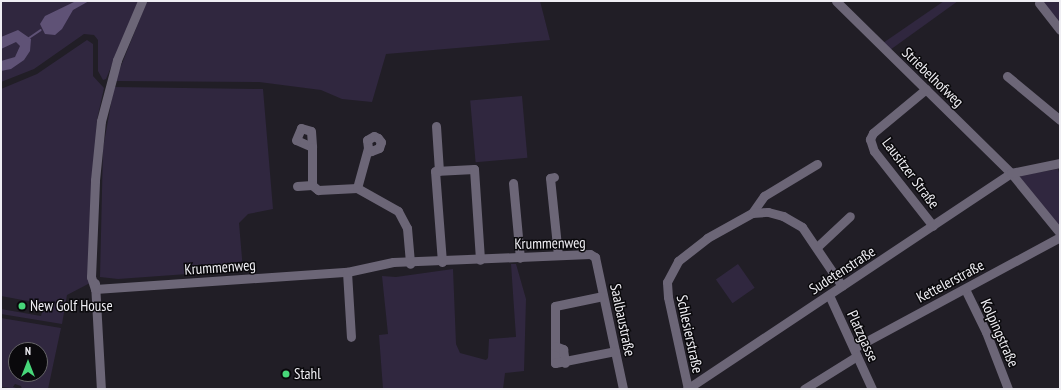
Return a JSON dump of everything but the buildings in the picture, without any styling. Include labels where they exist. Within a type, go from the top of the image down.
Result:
[{"type":"street","points":[[101,389],[95,289],[91,277],[93,261],[95,180],[101,121],[113,72],[142,1]]},
{"type":"street","name":"Striebelhofweg","points":[[836,1],[1011,173],[1060,233]]},
{"type":"street","points":[[1039,3],[1060,30]]},
{"type":"street","points":[[1007,76],[1060,120]]},
{"type":"street","name":"Lausitzer Straße","points":[[926,89],[873,133],[870,139],[874,151],[933,226]]},
{"type":"street","points":[[436,126],[439,171]]},
{"type":"street","points":[[312,147],[312,185]]},
{"type":"street","points":[[357,188],[368,148]]},
{"type":"street","points":[[1011,173],[1060,162]]},
{"type":"street","points":[[752,213],[761,203],[764,196],[817,164]]},
{"type":"street","points":[[442,262],[435,171],[474,169],[480,260]]},
{"type":"street","name":"Sudetenstraße","points":[[688,389],[1011,173]]},
{"type":"street","points":[[554,178],[550,178],[558,255]]},
{"type":"street","points":[[513,183],[520,258]]},
{"type":"street","points":[[297,186],[312,185],[318,190],[357,188],[398,210],[407,228],[410,264]]},
{"type":"street","points":[[761,203],[768,212]]},
{"type":"street","name":"Schlesierstraße","points":[[688,389],[667,291],[671,270],[691,249],[730,223],[752,213],[768,212],[787,218],[802,227],[842,286]]},
{"type":"street","points":[[817,247],[850,216]]},
{"type":"street","name":"Kettelerstraße","points":[[804,389],[856,352],[964,289],[1060,238]]},
{"type":"street","name":"Krummenweg","points":[[95,289],[347,272],[373,267],[410,264],[581,254],[595,257]]},
{"type":"street","name":"Saalbaustraße","points":[[595,257],[623,389]]},
{"type":"street","points":[[347,272],[351,337]]},
{"type":"street","name":"Kolpingstraße","points":[[964,289],[986,332],[1008,389]]},
{"type":"street","name":"Platzgasse","points":[[829,295],[872,389]]},
{"type":"street","points":[[603,296],[555,302],[555,363],[615,351]]},
{"type":"shaded area","points":[[1,1],[139,1],[106,79],[103,80],[98,71],[98,40],[94,35],[84,34],[34,69],[1,82]]},
{"type":"shaded area","points":[[76,1],[89,1],[73,10],[62,29],[55,35],[45,34],[40,24],[45,16]]},
{"type":"shaded area","points":[[147,1],[540,1],[550,40],[386,54],[372,102],[342,99],[321,90],[259,82],[115,81]]},
{"type":"shaded area","points":[[944,1],[958,1],[890,50],[883,43]]},
{"type":"shaded area","points":[[1042,1],[1060,1],[1060,27]]},
{"type":"shaded area","points":[[18,30],[31,39],[30,51],[24,60],[11,69],[1,71],[1,61],[15,57],[20,46],[16,42],[1,49],[1,37]]},
{"type":"shaded area","points":[[87,40],[93,44],[93,76],[104,88],[97,120],[90,283],[67,295],[62,324],[1,314],[1,309],[41,316],[44,304],[1,296],[1,89],[37,74]]},
{"type":"shaded area","points":[[114,87],[263,89],[273,209],[248,214],[239,223],[243,270],[118,279],[100,277],[103,148]]},
{"type":"shaded area","points":[[522,96],[527,158],[476,162],[470,101]]},
{"type":"shaded area","points":[[1058,169],[1060,176],[1060,227],[1019,178],[1022,175]]},
{"type":"shaded area","points":[[511,264],[516,264],[526,299],[524,371],[505,373],[503,389],[383,389],[379,335],[388,334],[382,276],[396,277],[453,269],[456,344],[460,353],[486,360],[488,358],[489,339],[516,337]]},
{"type":"shaded area","points":[[738,264],[755,288],[733,303],[716,279]]},
{"type":"shaded area","points":[[1,318],[61,328],[48,389],[22,389],[21,386],[15,384],[13,387],[19,389],[1,387]]},
{"type":"waterway","points":[[29,38],[41,30]]},
{"type":"place","name":"New Golf House","points":[[22,306]]},
{"type":"place","name":"Stahl","points":[[286,374]]}]
